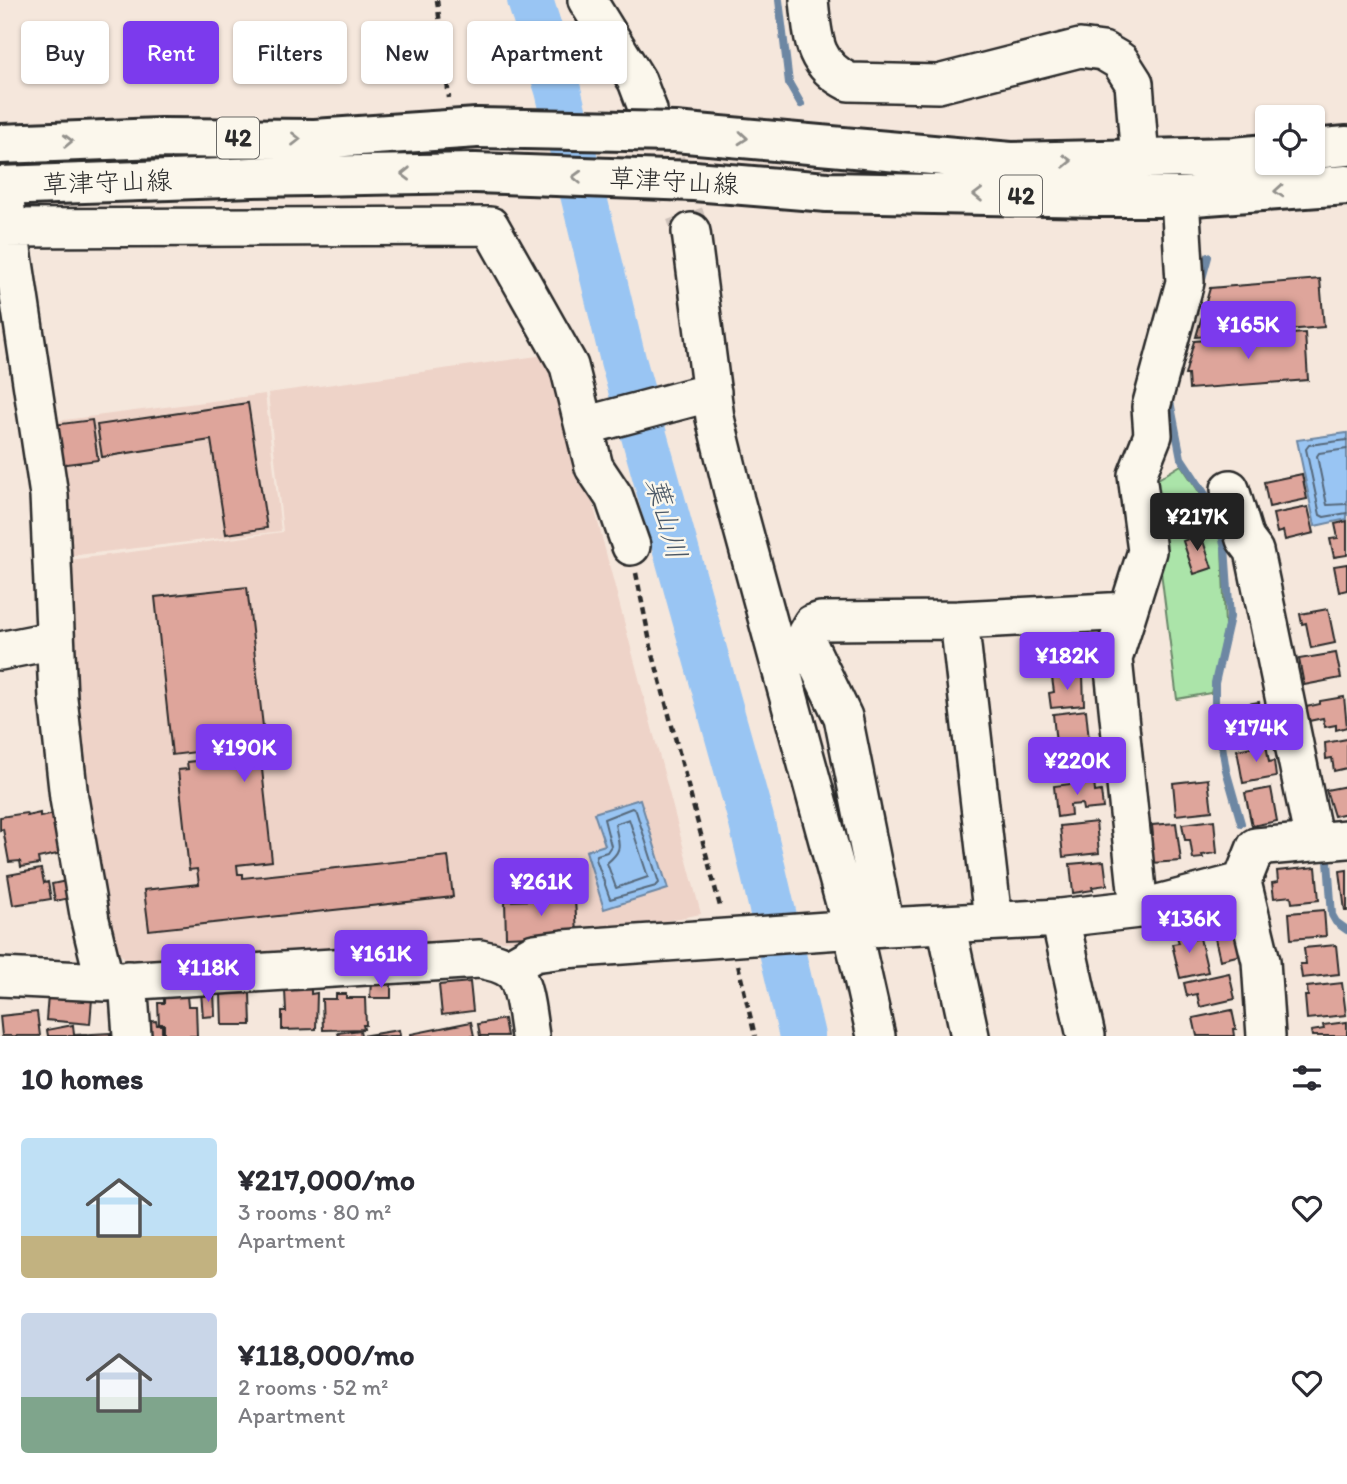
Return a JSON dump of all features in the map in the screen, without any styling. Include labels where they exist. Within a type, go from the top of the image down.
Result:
[{"type":"main road","name":"草津守山線","points":[[0,144],[160,138],[315,139],[477,128],[661,121],[1012,162],[1255,155]]},
{"type":"main road","points":[[1325,148],[1347,146]]},
{"type":"main road","name":"草津守山線","points":[[1,184],[475,173],[694,181],[827,192],[1180,197],[1347,185]]},
{"type":"street","points":[[587,0],[661,121]]},
{"type":"street","points":[[809,0],[814,44],[820,58],[836,76],[849,82],[938,84],[1080,48],[1103,51],[1120,61],[1134,83],[1140,160]]},
{"type":"street","points":[[1,184],[4,228],[49,495],[55,640],[69,798],[90,920],[116,981],[132,1036]]},
{"type":"street","points":[[1139,909],[1113,659],[1147,551],[1138,475],[1153,435],[1151,407],[1185,282],[1180,197]]},
{"type":"street","points":[[4,228],[490,226],[569,366],[594,467],[614,497],[631,546]]},
{"type":"street","points":[[691,232],[715,418],[735,499],[868,928]]},
{"type":"street","points":[[584,426],[712,392]]},
{"type":"street","points":[[1230,489],[1245,539],[1254,551],[1330,840],[1256,847],[1242,882],[1261,961],[1266,1036]]},
{"type":"street","points":[[876,1036],[868,928],[843,717],[807,642],[806,634],[812,624],[821,621],[959,620],[1128,611]]},
{"type":"street","points":[[959,620],[993,920]]},
{"type":"street","points":[[0,651],[55,640]]},
{"type":"street","points":[[508,968],[534,953],[554,950],[993,920],[1060,919],[1139,909],[1242,882]]},
{"type":"street","points":[[1060,919],[1086,1036]]},
{"type":"street","points":[[946,924],[970,1036]]},
{"type":"street","points":[[0,976],[116,981],[481,959],[513,971],[521,986],[530,1036]]},
{"type":"path","points":[[437,0],[449,99]]},
{"type":"path","points":[[631,546],[651,647],[755,1036]]},
{"type":"shaded area","points":[[552,354],[701,914],[584,937],[127,960],[114,949],[96,857],[73,683],[70,560],[283,532],[268,393]]},
{"type":"shaded area","points":[[265,394],[281,531],[69,556],[49,422]]},
{"type":"green space","points":[[1181,465],[1212,511],[1222,546],[1225,626],[1211,693],[1177,699],[1150,484]]},
{"type":"water","points":[[1347,433],[1347,519],[1315,526],[1297,440]]},
{"type":"water","points":[[640,799],[668,889],[604,909],[586,851],[605,845],[594,813]]},
{"type":"building","points":[[1320,279],[1324,327],[1196,337],[1210,288]]},
{"type":"building","points":[[1305,333],[1308,380],[1189,389],[1188,375],[1185,375],[1194,341]]},
{"type":"building","points":[[248,403],[267,528],[226,534],[211,440],[102,457],[97,425]]},
{"type":"building","points":[[92,420],[98,460],[59,465],[53,425]]},
{"type":"building","points":[[1302,474],[1307,499],[1269,507],[1264,482]]},
{"type":"building","points":[[1308,507],[1314,533],[1285,540],[1283,531],[1277,533],[1273,514]]},
{"type":"building","points":[[1347,521],[1347,555],[1334,557],[1330,539],[1338,538],[1335,524]]},
{"type":"building","points":[[1196,532],[1197,536],[1201,535],[1212,568],[1194,574],[1183,541],[1188,539],[1187,535]]},
{"type":"building","points":[[1347,564],[1347,590],[1339,592],[1334,566]]},
{"type":"building","points":[[247,587],[265,744],[225,748],[227,764],[261,760],[272,861],[237,865],[238,874],[243,874],[243,878],[448,856],[453,897],[149,930],[144,890],[199,884],[197,869],[189,870],[178,770],[188,769],[187,762],[213,759],[212,750],[172,755],[155,597]]},
{"type":"building","points":[[1328,609],[1335,643],[1311,648],[1306,623],[1302,624],[1300,614]]},
{"type":"building","points":[[1336,653],[1341,678],[1304,685],[1299,659]]},
{"type":"building","points":[[1083,675],[1084,705],[1051,708],[1049,693],[1054,692],[1052,678]]},
{"type":"building","points":[[1344,697],[1347,727],[1336,730],[1336,725],[1325,727],[1323,718],[1309,721],[1306,707],[1320,704],[1320,701]]},
{"type":"building","points":[[1259,702],[1265,736],[1237,742],[1231,707]]},
{"type":"building","points":[[1086,710],[1089,740],[1056,744],[1053,714]]},
{"type":"building","points":[[1347,739],[1347,768],[1334,771],[1332,758],[1326,759],[1325,743]]},
{"type":"building","points":[[1266,744],[1269,762],[1274,761],[1276,777],[1243,783],[1237,750]]},
{"type":"building","points":[[1088,747],[1092,776],[1067,779],[1065,764],[1054,765],[1053,751]]},
{"type":"building","points":[[1208,779],[1212,811],[1176,815],[1173,783]]},
{"type":"building","points":[[1094,781],[1095,792],[1101,791],[1103,808],[1083,810],[1082,804],[1070,805],[1071,815],[1057,817],[1054,786]]},
{"type":"building","points":[[1347,786],[1347,813],[1334,816],[1326,790]]},
{"type":"building","points":[[1271,788],[1277,821],[1252,826],[1245,793]]},
{"type":"building","points":[[26,813],[27,816],[40,813],[40,817],[55,814],[62,853],[38,858],[39,864],[21,867],[20,861],[9,862],[3,829],[0,830],[0,817]]},
{"type":"building","points":[[1214,820],[1217,853],[1193,859],[1190,840],[1185,840],[1182,824]]},
{"type":"building","points":[[1096,822],[1099,853],[1063,857],[1060,826]]},
{"type":"building","points":[[1176,823],[1181,861],[1151,863],[1148,836],[1153,835],[1152,825]]},
{"type":"building","points":[[1104,861],[1107,885],[1073,893],[1070,864]]},
{"type":"building","points":[[1316,867],[1319,900],[1292,903],[1291,896],[1274,898],[1272,883],[1278,882],[1277,871]]},
{"type":"building","points":[[41,869],[44,883],[48,882],[51,899],[13,905],[8,875]]},
{"type":"building","points":[[1347,870],[1347,911],[1345,911],[1340,871]]},
{"type":"building","points":[[71,880],[74,897],[55,901],[52,884]]},
{"type":"building","points":[[575,899],[577,934],[506,937],[505,901]]},
{"type":"building","points":[[1324,910],[1326,936],[1291,939],[1289,913]]},
{"type":"building","points":[[1236,913],[1245,954],[1220,960],[1212,925],[1225,922],[1224,916]]},
{"type":"building","points":[[1192,931],[1194,939],[1200,938],[1208,972],[1180,978],[1172,944],[1179,943],[1176,934]]},
{"type":"building","points":[[1336,945],[1339,974],[1302,978],[1300,964],[1306,964],[1304,948]]},
{"type":"building","points":[[1229,973],[1235,999],[1200,1007],[1197,994],[1187,996],[1184,983]]},
{"type":"building","points":[[371,981],[391,981],[391,998],[370,998]]},
{"type":"building","points":[[470,982],[473,1011],[442,1015],[439,985]]},
{"type":"building","points":[[1342,983],[1346,1015],[1307,1019],[1307,987]]},
{"type":"building","points":[[311,989],[311,994],[317,993],[316,1029],[282,1030],[282,1012],[286,1012],[285,990]]},
{"type":"building","points":[[214,991],[215,1016],[203,1017],[201,992]]},
{"type":"building","points":[[250,993],[251,1025],[222,1025],[221,994]]},
{"type":"building","points":[[336,994],[346,994],[346,998],[365,998],[364,1029],[323,1030],[322,999],[336,999]]},
{"type":"building","points":[[48,995],[92,999],[90,1024],[46,1020]]},
{"type":"building","points":[[187,996],[188,1006],[196,1006],[197,1036],[164,1036],[164,1024],[159,1024],[158,1003],[164,1003],[164,997]]},
{"type":"building","points":[[1232,1010],[1236,1029],[1233,1029],[1234,1036],[1197,1036],[1193,1018]]},
{"type":"building","points":[[37,1012],[40,1036],[2,1036],[0,1016]]},
{"type":"building","points":[[504,1019],[507,1036],[480,1036],[478,1024]]},
{"type":"building","points":[[156,1021],[157,1025],[162,1025],[162,1036],[145,1036],[144,1022]]},
{"type":"building","points":[[471,1022],[474,1036],[411,1036],[411,1034]]},
{"type":"building","points":[[1347,1022],[1347,1036],[1312,1036],[1311,1031],[1324,1029],[1323,1025]]},
{"type":"building","points":[[73,1025],[74,1035],[110,1033],[110,1036],[48,1036],[47,1030]]},
{"type":"building","points":[[360,1030],[361,1036],[339,1036],[338,1033]]},
{"type":"building","points":[[399,1030],[400,1036],[361,1036]]},
{"type":"waterway","name":"葉山川","points":[[530,0],[558,90],[623,360],[751,819],[802,1036]]},
{"type":"waterway","points":[[779,0],[789,83],[801,104]]},
{"type":"waterway","points":[[1201,282],[1208,257]]},
{"type":"waterway","points":[[1169,396],[1181,458],[1214,508],[1225,547],[1230,617],[1215,683],[1215,703],[1226,770],[1241,823]]},
{"type":"waterway","points":[[1318,858],[1326,858],[1328,861],[1332,915],[1336,922],[1347,930]]},
{"type":"tunnel","points":[[648,110],[691,232]]}]
